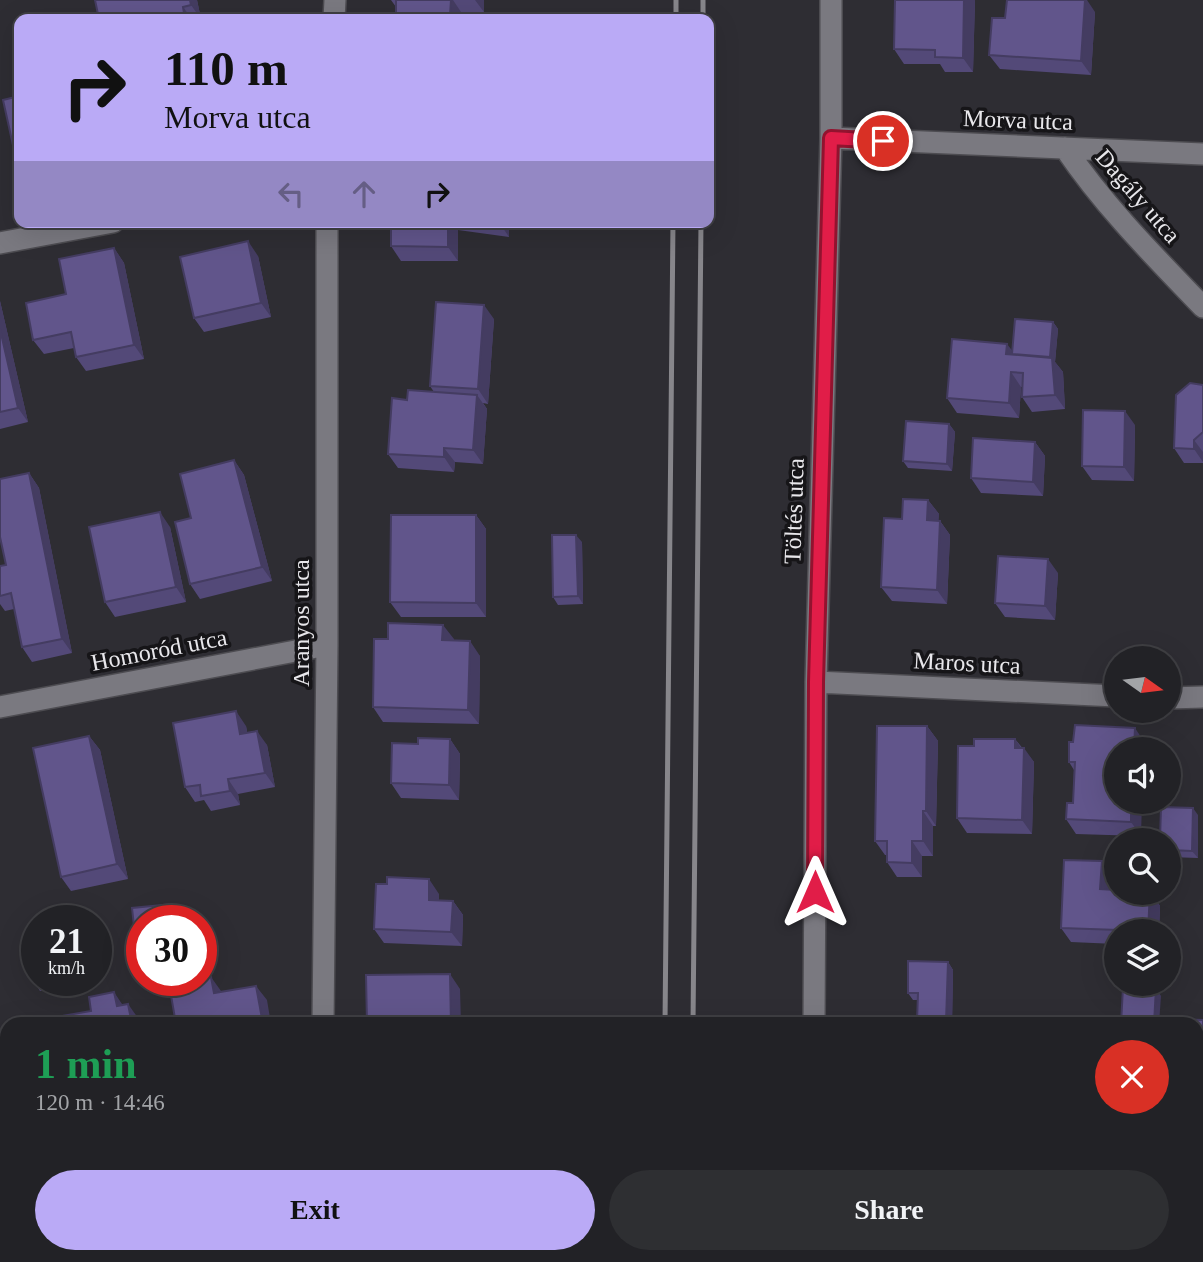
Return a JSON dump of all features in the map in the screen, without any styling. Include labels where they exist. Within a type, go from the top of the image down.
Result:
[{"type":"street","name":"Töltés utca","points":[[814,1017],[816,682],[831,138],[831,0]]},
{"type":"street","name":"Morva utca","points":[[831,138],[1203,154]]},
{"type":"street","name":"Dagály utca","points":[[1065,149],[1089,184],[1123,224],[1203,307]]},
{"type":"street","points":[[0,243],[81,228]]},
{"type":"street","name":"Aranyos utca","points":[[323,1017],[327,228]]},
{"type":"street","name":"Homoród utca","points":[[0,707],[327,645]]},
{"type":"street","name":"Maros utca","points":[[816,682],[1104,695]]},
{"type":"street","points":[[1181,698],[1203,697]]},
{"type":"building","points":[[95,0],[190,0],[191,5],[183,7],[184,14],[98,14]]},
{"type":"building","points":[[396,0],[451,0],[450,14],[396,14]]},
{"type":"building","points":[[895,0],[964,0],[963,58],[935,57],[935,50],[894,49]]},
{"type":"building","points":[[1007,0],[1085,0],[1081,61],[989,55],[992,18],[1005,18]]},
{"type":"building","points":[[14,97],[14,150],[3,100]]},
{"type":"building","points":[[391,228],[448,228],[448,247],[391,246]]},
{"type":"building","points":[[248,241],[261,303],[194,318],[180,257]]},
{"type":"building","points":[[114,248],[134,345],[76,357],[71,332],[33,340],[26,303],[66,294],[59,259]]},
{"type":"building","points":[[436,302],[484,305],[478,389],[430,386]]},
{"type":"building","points":[[1015,319],[1053,322],[1050,357],[1012,354]]},
{"type":"building","points":[[0,329],[18,408],[0,412]]},
{"type":"building","points":[[952,339],[1007,344],[1006,354],[1052,358],[1055,395],[1022,397],[1023,373],[1011,372],[1009,403],[947,398]]},
{"type":"building","points":[[1190,383],[1203,385],[1203,432],[1194,440],[1194,449],[1174,448],[1176,395]]},
{"type":"building","points":[[408,390],[477,395],[473,450],[444,448],[444,457],[388,454],[392,398],[407,400]]},
{"type":"building","points":[[1083,410],[1125,411],[1124,467],[1082,466]]},
{"type":"building","points":[[906,421],[949,424],[947,464],[903,461]]},
{"type":"building","points":[[973,438],[1035,442],[1033,482],[971,478]]},
{"type":"building","points":[[234,460],[262,567],[190,584],[175,522],[191,518],[180,474]]},
{"type":"building","points":[[29,473],[62,639],[22,647],[11,593],[0,596],[0,566],[6,565],[0,537],[0,479]]},
{"type":"building","points":[[903,499],[928,500],[927,520],[940,521],[937,590],[881,587],[884,518],[902,519]]},
{"type":"building","points":[[160,512],[176,587],[105,602],[89,527]]},
{"type":"building","points":[[391,515],[476,515],[476,603],[390,602]]},
{"type":"building","points":[[552,535],[576,535],[578,596],[553,597]]},
{"type":"building","points":[[998,556],[1048,559],[1045,606],[995,603]]},
{"type":"building","points":[[388,623],[443,625],[442,640],[470,641],[468,710],[373,707],[374,639],[388,639]]},
{"type":"building","points":[[236,711],[240,734],[257,731],[265,773],[228,779],[230,791],[201,796],[200,785],[185,787],[173,723]]},
{"type":"building","points":[[1075,725],[1135,728],[1135,737],[1104,737],[1104,814],[1131,814],[1131,822],[1066,819],[1067,803],[1073,803],[1075,762],[1069,762],[1069,742],[1073,742]]},
{"type":"building","points":[[877,726],[927,726],[923,841],[912,841],[912,863],[887,862],[887,841],[875,841]]},
{"type":"building","points":[[89,736],[117,864],[61,877],[33,748]]},
{"type":"building","points":[[418,738],[450,739],[449,785],[391,783],[392,743],[418,744]]},
{"type":"building","points":[[974,739],[1015,739],[1015,748],[1024,748],[1022,820],[957,818],[958,746],[974,746]]},
{"type":"building","points":[[1181,808],[1193,808],[1192,851],[1181,851],[1181,828],[1160,828],[1161,814],[1181,814]]},
{"type":"building","points":[[1064,860],[1102,861],[1100,889],[1104,889],[1104,905],[1149,905],[1149,919],[1104,919],[1104,929],[1061,928]]},
{"type":"building","points":[[387,877],[429,879],[429,900],[453,901],[451,932],[374,929],[376,884],[387,884]]},
{"type":"building","points":[[908,961],[948,962],[946,1017],[917,1017],[918,993],[908,993]]},
{"type":"building","points":[[450,974],[451,1017],[367,1017],[366,975]]},
{"type":"building","points":[[256,986],[262,1017],[175,1017],[171,996],[217,996],[217,992]]},
{"type":"building","points":[[114,992],[117,1006],[128,1004],[131,1017],[56,1017],[91,1011],[89,997],[112,996]]},
{"type":"building","points":[[1123,996],[1156,996],[1154,1017],[1121,1017]]},
{"type":"railway","points":[[676,0],[676,14]]},
{"type":"railway","points":[[703,0],[703,14]]},
{"type":"railway","points":[[665,1017],[673,228]]},
{"type":"railway","points":[[693,1017],[701,228]]},
{"type":"route","points":[[815,892],[816,682],[831,138],[883,141]]}]
